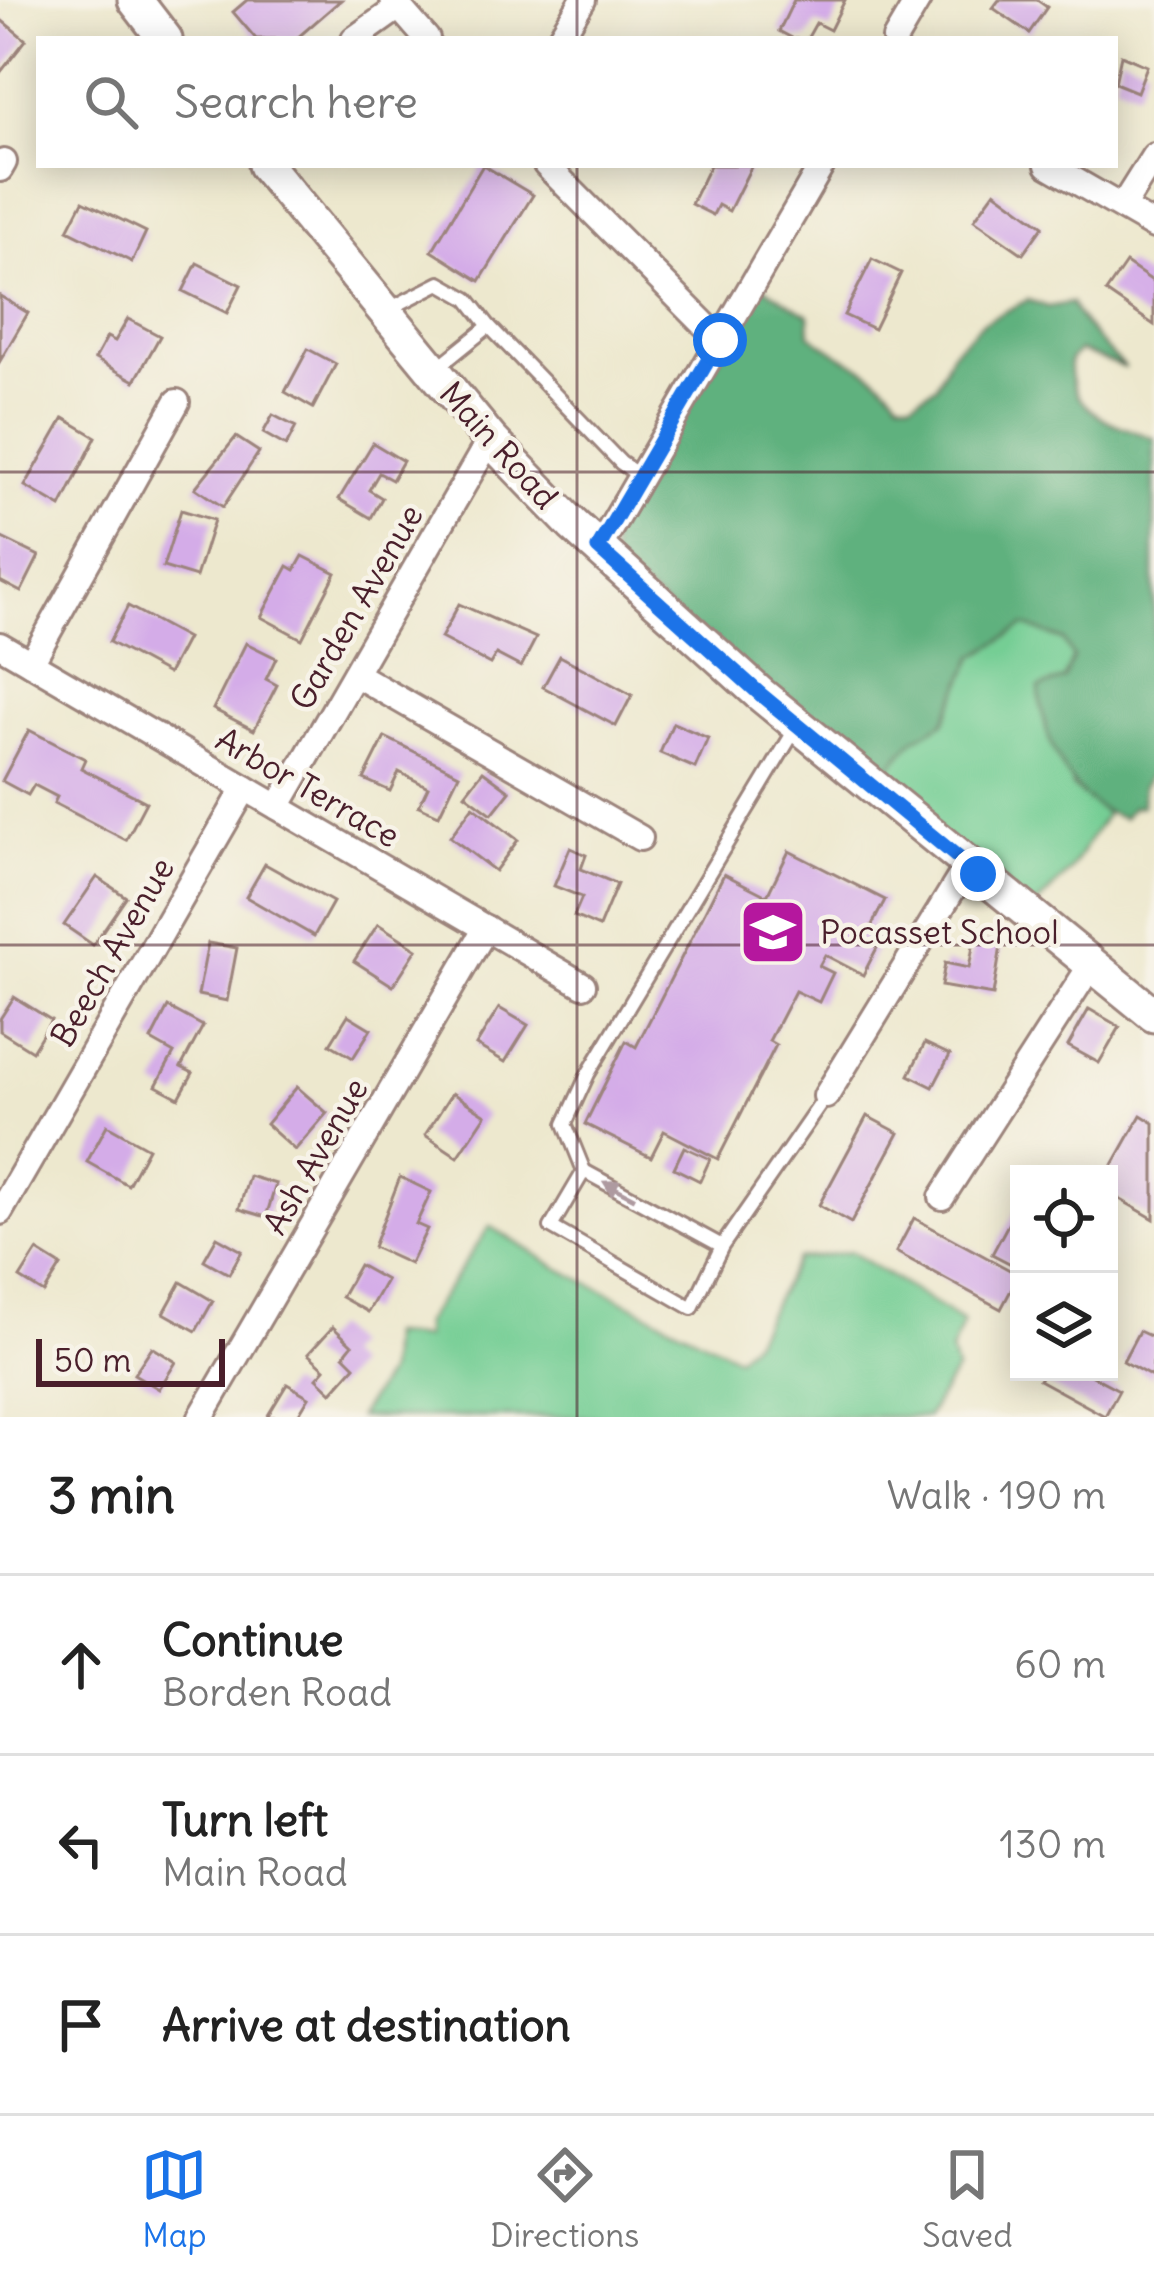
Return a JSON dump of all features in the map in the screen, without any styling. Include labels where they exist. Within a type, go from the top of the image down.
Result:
[{"type":"main road","points":[[135,0],[163,36]]},
{"type":"main road","name":"Main Road","points":[[267,168],[490,439],[598,548],[797,725],[1154,1015]]},
{"type":"street","points":[[561,36],[583,0]]},
{"type":"street","points":[[897,36],[918,0]]},
{"type":"street","points":[[358,36],[396,3],[425,36]]},
{"type":"street","points":[[1122,207],[1154,156]]},
{"type":"street","points":[[549,168],[720,340]]},
{"type":"street","points":[[598,548],[820,168]]},
{"type":"street","points":[[1053,168],[1154,226]]},
{"type":"street","points":[[31,663],[177,402]]},
{"type":"street","name":"Garden Avenue","points":[[278,807],[490,439]]},
{"type":"street","name":"Arbor Terrace","points":[[1,647],[583,985]]},
{"type":"street","points":[[355,674],[640,838]]},
{"type":"street","name":"Beech Avenue","points":[[0,1212],[245,788]]},
{"type":"street","points":[[826,1096],[967,866]]},
{"type":"street","name":"Ash Avenue","points":[[201,1417],[486,928]]},
{"type":"street","points":[[941,1197],[1091,965]]},
{"type":"lane","points":[[383,313],[416,291],[440,283],[468,298],[621,464],[640,476]]},
{"type":"lane","points":[[433,371],[489,326]]},
{"type":"lane","points":[[722,1246],[584,1171],[566,1124],[588,1074],[797,725]]},
{"type":"lane","points":[[584,1171],[551,1227],[692,1308],[722,1246],[826,1096]]},
{"type":"green space","points":[[762,286],[809,315],[810,334],[879,379],[899,399],[912,401],[936,386],[951,353],[982,323],[1028,300],[1048,307],[1071,303],[1087,328],[1126,368],[1079,351],[1070,360],[1071,378],[1085,404],[1109,421],[1154,438],[1154,769],[1143,786],[1142,806],[1132,807],[1123,818],[1104,811],[1088,800],[1062,767],[1046,728],[1039,688],[1064,679],[1073,657],[1063,640],[1025,626],[974,657],[944,722],[914,739],[875,784],[612,561],[611,536]]},
{"type":"green space","points":[[1025,625],[1063,640],[1073,657],[1064,679],[1072,786],[1106,814],[1069,872],[1029,913],[875,784],[914,739],[944,722],[973,657]]},
{"type":"green space","points":[[490,1226],[558,1268],[737,1357],[754,1339],[797,1259],[851,1252],[963,1322],[951,1352],[956,1370],[927,1417],[358,1417],[387,1373],[389,1335],[424,1338],[424,1323]]},
{"type":"building","points":[[247,0],[341,0],[299,36],[253,36],[233,12]]},
{"type":"building","points":[[794,0],[845,0],[830,30],[816,23],[809,36],[779,31]]},
{"type":"building","points":[[999,0],[1037,0],[1047,7],[1029,33],[993,8]]},
{"type":"building","points":[[0,19],[26,40],[0,73]]},
{"type":"building","points":[[1121,55],[1147,66],[1137,92],[1118,84]]},
{"type":"building","points":[[481,168],[533,195],[480,281],[432,251]]},
{"type":"building","points":[[709,168],[750,168],[729,211],[718,205],[713,215],[691,204]]},
{"type":"building","points":[[995,191],[1043,226],[1023,254],[974,220]]},
{"type":"building","points":[[83,201],[146,232],[132,262],[68,230]]},
{"type":"building","points":[[872,259],[901,273],[874,329],[844,315]]},
{"type":"building","points":[[197,263],[241,285],[227,313],[183,291]]},
{"type":"building","points":[[1126,263],[1154,282],[1154,325],[1106,292]]},
{"type":"building","points":[[0,296],[28,313],[0,361]]},
{"type":"building","points":[[128,319],[160,336],[135,381],[95,359],[107,337],[115,341]]},
{"type":"building","points":[[308,349],[336,364],[313,408],[285,392]]},
{"type":"building","points":[[273,415],[296,427],[286,446],[263,433]]},
{"type":"building","points":[[64,418],[96,437],[61,507],[25,486]]},
{"type":"building","points":[[236,437],[259,452],[223,507],[195,488]]},
{"type":"building","points":[[373,443],[403,461],[392,480],[379,473],[369,490],[382,498],[371,518],[339,499]]},
{"type":"building","points":[[181,510],[214,520],[196,577],[163,567]]},
{"type":"building","points":[[0,537],[39,556],[21,592],[0,581]]},
{"type":"building","points":[[303,556],[336,573],[302,639],[261,617],[288,566],[295,570]]},
{"type":"building","points":[[459,604],[536,638],[521,667],[496,654],[490,664],[441,638]]},
{"type":"building","points":[[128,606],[187,638],[168,674],[109,642]]},
{"type":"building","points":[[246,643],[276,658],[266,679],[277,685],[254,730],[213,709]]},
{"type":"building","points":[[560,656],[632,695],[616,726],[543,687]]},
{"type":"building","points":[[673,723],[708,738],[695,768],[660,753]]},
{"type":"building","points":[[29,730],[85,759],[81,768],[146,802],[126,840],[54,803],[57,797],[34,785],[28,795],[2,781]]},
{"type":"building","points":[[385,737],[459,774],[439,815],[419,806],[428,787],[399,772],[390,791],[364,779]]},
{"type":"building","points":[[483,771],[510,791],[492,814],[465,794]]},
{"type":"building","points":[[473,806],[518,840],[495,871],[450,837]]},
{"type":"building","points":[[570,848],[586,855],[581,869],[617,884],[599,927],[574,916],[582,897],[554,886]]},
{"type":"building","points":[[789,851],[885,900],[869,931],[882,938],[863,975],[825,955],[819,966],[833,973],[819,1002],[795,991],[769,1041],[776,1045],[718,1159],[664,1131],[651,1157],[585,1124],[626,1041],[636,1047],[724,874],[767,896]]},
{"type":"building","points":[[265,864],[333,902],[314,936],[246,897]]},
{"type":"building","points":[[97,877],[126,897],[93,945],[64,925]]},
{"type":"building","points":[[378,924],[417,949],[393,986],[354,961]]},
{"type":"building","points":[[974,941],[1001,946],[993,995],[941,986],[945,963],[969,968]]},
{"type":"building","points":[[208,943],[237,948],[227,1001],[198,995]]},
{"type":"building","points":[[14,997],[51,1020],[32,1051],[0,1031],[0,1019]]},
{"type":"building","points":[[168,1007],[203,1026],[181,1067],[193,1073],[179,1098],[156,1086],[174,1053],[151,1040]]},
{"type":"building","points":[[499,1008],[528,1025],[505,1062],[476,1045]]},
{"type":"building","points":[[1089,1009],[1120,1027],[1099,1063],[1068,1046]]},
{"type":"building","points":[[348,1015],[371,1029],[353,1058],[330,1044]]},
{"type":"building","points":[[925,1043],[950,1055],[933,1087],[909,1075]]},
{"type":"building","points":[[297,1087],[327,1113],[295,1150],[266,1124]]},
{"type":"building","points":[[452,1093],[486,1115],[458,1157],[425,1135]]},
{"type":"building","points":[[1141,1115],[1154,1123],[1154,1219],[1118,1198],[1118,1165],[1113,1165]]},
{"type":"building","points":[[867,1116],[899,1133],[851,1223],[819,1205]]},
{"type":"building","points":[[107,1125],[148,1148],[128,1185],[87,1162]]},
{"type":"building","points":[[684,1147],[710,1159],[700,1181],[674,1168]]},
{"type":"building","points":[[249,1176],[276,1184],[266,1217],[239,1209]]},
{"type":"building","points":[[400,1177],[431,1192],[416,1224],[427,1229],[410,1264],[373,1247]]},
{"type":"building","points":[[914,1218],[1010,1270],[1010,1292],[1001,1309],[896,1252]]},
{"type":"building","points":[[1010,1221],[1010,1263],[992,1254]]},
{"type":"building","points":[[217,1237],[242,1251],[229,1274],[204,1260]]},
{"type":"building","points":[[37,1251],[61,1266],[44,1293],[20,1278]]},
{"type":"building","points":[[359,1265],[386,1280],[368,1312],[341,1297]]},
{"type":"building","points":[[181,1282],[213,1301],[196,1331],[164,1313]]},
{"type":"building","points":[[333,1327],[352,1345],[344,1355],[355,1366],[332,1392],[317,1378],[325,1369],[308,1354]]},
{"type":"building","points":[[1139,1331],[1154,1338],[1152,1377],[1123,1361]]},
{"type":"building","points":[[152,1347],[176,1362],[159,1389],[134,1374]]},
{"type":"building","points":[[1041,1381],[1102,1381],[1119,1390],[1105,1416]]},
{"type":"building","points":[[287,1384],[309,1397],[297,1417],[267,1417]]},
{"type":"place","name":"Pocasset School","points":[[773,932]]},
{"type":"route","points":[[720,340],[598,548],[760,694],[978,874]]}]
